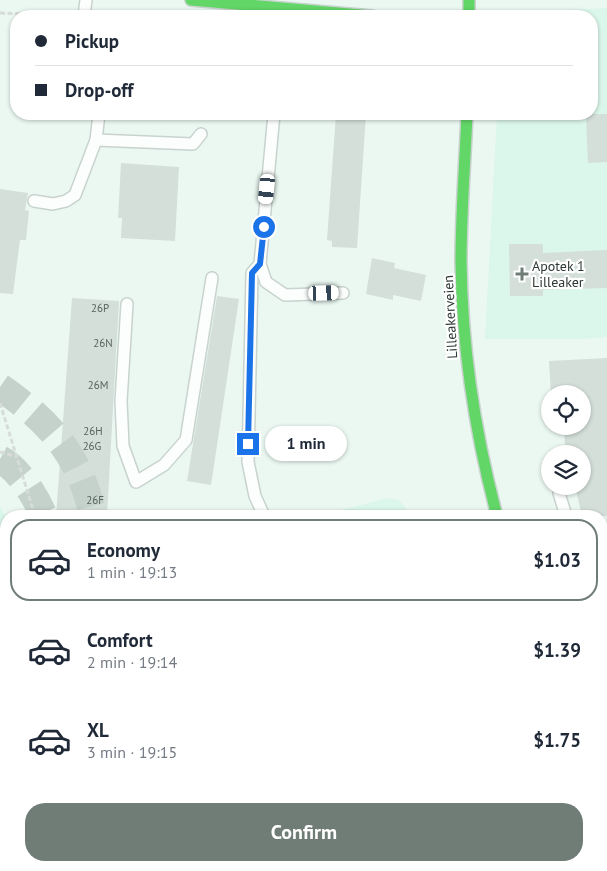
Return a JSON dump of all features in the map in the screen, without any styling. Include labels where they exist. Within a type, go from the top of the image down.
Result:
[{"type":"main road","points":[[191,0],[268,10]]},
{"type":"main road","name":"Lilleakerveien","points":[[467,120],[461,281],[463,321],[478,439],[483,466],[495,510]]},
{"type":"lane","points":[[34,201],[53,204],[66,202],[75,195],[96,140],[98,120]]},
{"type":"lane","points":[[273,120],[260,264],[266,282],[285,295],[343,292]]},
{"type":"lane","points":[[96,140],[193,144],[201,134]]},
{"type":"lane","points":[[260,264],[252,273],[248,462],[255,496],[261,510]]},
{"type":"lane","points":[[127,304],[121,401],[123,446],[136,482],[164,465],[186,440],[212,278]]},
{"type":"lane","points":[[560,495],[564,510]]},
{"type":"path","points":[[0,403],[33,510]]},
{"type":"path","points":[[0,452],[16,456]]},
{"type":"shaded area","points":[[607,8],[607,337],[582,339],[485,339],[497,120],[598,120],[598,10],[565,10]]},
{"type":"shaded area","points":[[388,498],[399,500],[407,510],[342,510]]},
{"type":"building","points":[[598,114],[607,114],[607,162],[588,163],[586,120],[598,120]]},
{"type":"building","points":[[336,120],[366,120],[357,248],[332,247],[332,241],[327,240]]},
{"type":"building","points":[[121,163],[179,167],[175,241],[121,238],[122,218],[118,218]]},
{"type":"building","points":[[0,189],[28,193],[25,210],[29,211],[26,240],[20,240],[13,294],[0,293]]},
{"type":"building","points":[[509,244],[543,244],[543,253],[607,250],[607,288],[543,290],[543,296],[510,296]]},
{"type":"building","points":[[372,258],[395,263],[394,268],[426,275],[421,301],[393,295],[393,300],[366,294]]},
{"type":"building","points":[[217,296],[239,299],[211,485],[187,481]]},
{"type":"building","points":[[72,298],[119,301],[107,510],[56,510]]},
{"type":"building","points":[[607,358],[607,510],[581,510],[577,495],[591,495],[591,445],[565,445],[564,435],[591,435],[591,385],[550,385],[549,361]]},
{"type":"tunnel","points":[[0,387],[34,413],[60,442],[80,475],[91,510]]},
{"type":"tunnel","points":[[0,459],[20,477],[41,510]]},
{"type":"traffic: fast","points":[[191,0],[304,10]]},
{"type":"traffic: fast","points":[[469,0],[469,10]]},
{"type":"traffic: fast","points":[[467,120],[461,243],[464,326],[476,422],[495,510]]},
{"type":"place","name":"Apotek 1 Lilleaker","points":[[522,274]]},
{"type":"route","points":[[248,444],[252,273],[260,264],[264,227]]}]
